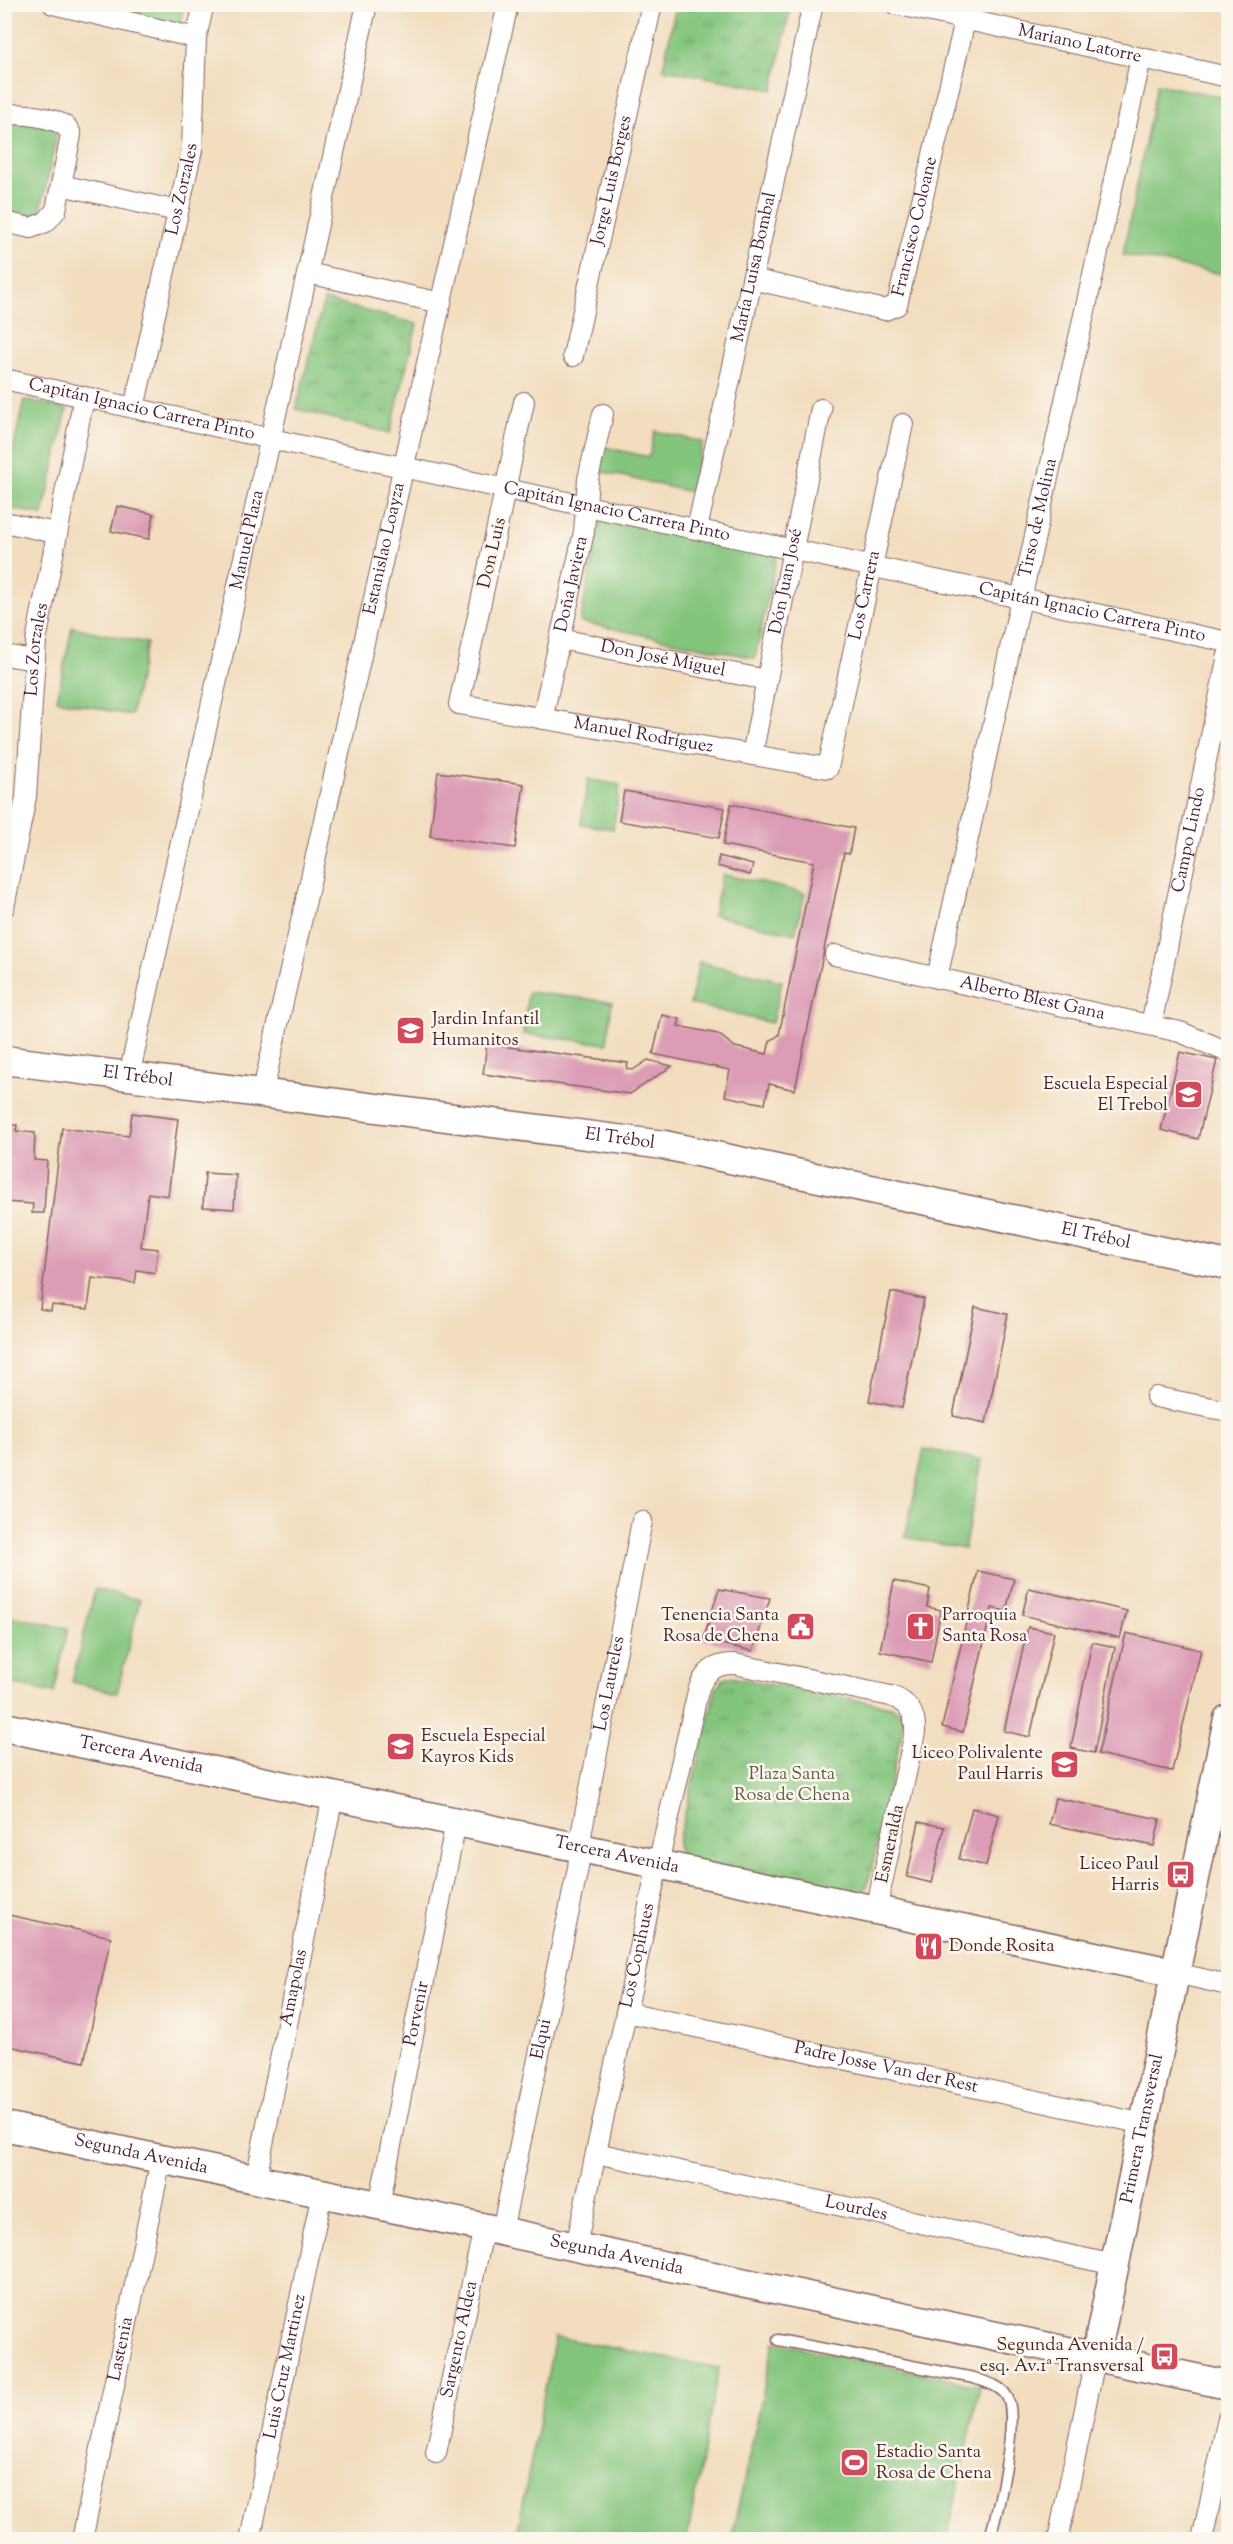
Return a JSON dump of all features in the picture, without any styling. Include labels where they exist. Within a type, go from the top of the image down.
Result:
[{"type":"street","points":[[53,4],[196,38]]},
{"type":"street","name":"Los Zorzales","points":[[134,408],[195,132],[196,38],[204,4]]},
{"type":"street","name":"Manuel Plaza","points":[[129,1077],[367,4]]},
{"type":"street","name":"Estanislao Loayza","points":[[262,1095],[508,4]]},
{"type":"street","name":"Jorge Luis Borges","points":[[573,356],[652,4]]},
{"type":"street","name":"María Luisa Bombal","points":[[697,529],[813,4]]},
{"type":"street","name":"Mariano Latorre","points":[[895,4],[967,12],[1141,58],[1228,77]]},
{"type":"street","name":"Francisco Coloane","points":[[752,279],[885,310],[897,305],[967,12]]},
{"type":"street","name":"Tirso de Molina","points":[[937,978],[1141,58]]},
{"type":"street","points":[[4,115],[29,116],[64,123],[70,128],[71,135],[56,210],[46,222],[31,228],[4,222]]},
{"type":"street","points":[[60,185],[177,211]]},
{"type":"street","points":[[308,273],[441,303]]},
{"type":"street","name":"Capitán Ignacio Carrera Pinto","points":[[4,379],[404,467],[1228,642]]},
{"type":"street","name":"Los Zorzales","points":[[4,907],[26,797],[34,660],[43,599],[84,397]]},
{"type":"street","name":"Don Luis","points":[[459,704],[525,402]]},
{"type":"street","name":"Dón Juan José","points":[[752,755],[821,409]]},
{"type":"street","name":"Doña Javiera","points":[[542,718],[584,532],[588,479],[603,414]]},
{"type":"street","name":"Los Carrera","points":[[828,768],[903,424]]},
{"type":"street","points":[[4,522],[56,533]]},
{"type":"street","name":"Don José Miguel","points":[[560,639],[767,681]]},
{"type":"street","points":[[4,655],[34,660]]},
{"type":"street","name":"Campo Lindo","points":[[1150,1025],[1228,655]]},
{"type":"street","name":"Manuel Rodríguez","points":[[459,704],[828,768]]},
{"type":"street","name":"Alberto Blest Gana","points":[[835,955],[1188,1034],[1228,1052]]},
{"type":"street","name":"El Trébol","points":[[4,1060],[664,1145],[1228,1265]]},
{"type":"street","points":[[1156,1397],[1228,1411]]},
{"type":"street","name":"Los Laureles","points":[[580,1848],[642,1521]]},
{"type":"street","name":"Esmeralda","points":[[711,1669],[735,1664],[891,1696],[910,1708],[914,1715],[915,1732],[876,1910]]},
{"type":"street","name":"Los Copihues","points":[[576,2246],[658,1864],[698,1691],[705,1675],[711,1669]]},
{"type":"street","name":"Primera Transversal","points":[[1058,2540],[1228,1719]]},
{"type":"street","name":"Tercera Avenida","points":[[4,1727],[1228,1985]]},
{"type":"street","name":"Amapolas","points":[[256,2179],[333,1796]]},
{"type":"street","name":"Porvenir","points":[[379,2205],[456,1822]]},
{"type":"street","name":"Elqui","points":[[493,2229],[580,1848]]},
{"type":"street","name":"Padre Josse Van der Rest","points":[[626,2012],[1144,2124]]},
{"type":"street","name":"Segunda Avenida","points":[[4,2126],[1096,2355],[1228,2385]]},
{"type":"street","name":"Lourdes","points":[[596,2153],[1115,2265]]},
{"type":"street","name":"Lastenia","points":[[82,2540],[160,2159]]},
{"type":"street","name":"Luis Cruz Martinez","points":[[250,2540],[322,2193]]},
{"type":"street","name":"Sargento Aldea","points":[[436,2452],[493,2229]]},
{"type":"street","points":[[1202,2540],[1228,2418]]},
{"type":"lane","points":[[778,2340],[974,2378],[991,2384],[1007,2396],[1013,2417],[1012,2430],[999,2504],[989,2540]]},
{"type":"green space","points":[[69,5],[184,5],[179,29]]},
{"type":"green space","points":[[676,5],[791,5],[773,90],[663,69]]},
{"type":"green space","points":[[1157,84],[1228,98],[1228,275],[1123,255]]},
{"type":"green space","points":[[4,120],[58,128],[39,219],[5,212]]},
{"type":"green space","points":[[324,300],[417,324],[390,433],[296,409]]},
{"type":"green space","points":[[24,400],[67,409],[43,515],[5,507],[5,487]]},
{"type":"green space","points":[[655,431],[703,442],[691,492],[599,471],[604,447],[649,457]]},
{"type":"green space","points":[[601,519],[777,554],[755,658],[580,622]]},
{"type":"green space","points":[[72,627],[147,643],[131,715],[57,700]]},
{"type":"green space","points":[[588,779],[620,785],[613,829],[581,824]]},
{"type":"green space","points":[[723,874],[805,893],[795,934],[713,915]]},
{"type":"green space","points":[[699,962],[782,981],[772,1023],[690,1004]]},
{"type":"green space","points":[[528,992],[612,1002],[607,1044],[523,1034]]},
{"type":"green space","points":[[924,1449],[982,1460],[964,1549],[905,1537]]},
{"type":"green space","points":[[95,1589],[140,1600],[117,1693],[72,1682]]},
{"type":"green space","points":[[5,1615],[68,1628],[54,1693],[5,1683]]},
{"type":"green space","name":"Plaza Santa Rosa de Chena","points":[[730,1677],[891,1706],[902,1713],[904,1722],[868,1885],[860,1894],[689,1861],[679,1854],[677,1845],[716,1688],[723,1679]]},
{"type":"green space","points":[[555,2337],[719,2368],[687,2539],[516,2539]]},
{"type":"green space","name":"Estadio Santa Rosa de Chena","points":[[774,2342],[980,2386],[947,2539],[731,2540]]},
{"type":"building","points":[[117,506],[154,514],[149,539],[111,531]]},
{"type":"building","points":[[438,772],[524,784],[515,848],[430,836]]},
{"type":"building","points":[[624,791],[725,808],[719,838],[619,821]]},
{"type":"building","points":[[731,804],[854,828],[849,854],[844,853],[795,1090],[769,1084],[765,1104],[725,1096],[730,1070],[653,1054],[662,1015],[680,1019],[678,1026],[718,1034],[735,1047],[767,1054],[770,1041],[779,1035],[814,862],[723,845]]},
{"type":"building","points":[[719,856],[753,865],[750,875],[717,866]]},
{"type":"building","points":[[487,1044],[628,1063],[627,1069],[633,1070],[648,1060],[672,1066],[630,1094],[483,1074]]},
{"type":"building","name":"Escuela Especial El Trebol","points":[[1180,1052],[1217,1060],[1198,1139],[1161,1130]]},
{"type":"building","points":[[132,1113],[178,1119],[168,1196],[148,1193],[141,1247],[158,1249],[155,1273],[137,1270],[135,1283],[92,1278],[88,1309],[52,1305],[51,1311],[40,1309],[62,1128],[129,1136]]},
{"type":"building","points":[[5,1125],[17,1125],[16,1131],[35,1133],[34,1160],[47,1161],[44,1213],[32,1213],[33,1204],[5,1202]]},
{"type":"building","points":[[205,1173],[236,1175],[234,1209],[203,1207]]},
{"type":"building","points":[[891,1292],[924,1299],[902,1408],[869,1401]]},
{"type":"building","points":[[975,1307],[1008,1314],[986,1423],[953,1416]]},
{"type":"building","points":[[978,1571],[1014,1579],[1006,1611],[992,1608],[963,1732],[942,1727]]},
{"type":"building","points":[[894,1581],[930,1589],[927,1607],[941,1610],[931,1662],[880,1651]]},
{"type":"building","points":[[1029,1588],[1127,1611],[1120,1638],[1022,1615]]},
{"type":"building","points":[[719,1589],[770,1598],[753,1651],[703,1640]]},
{"type":"building","points":[[1028,1627],[1054,1632],[1030,1737],[1004,1731]]},
{"type":"building","points":[[1126,1633],[1201,1650],[1172,1771],[1098,1754]]},
{"type":"building","points":[[1092,1642],[1115,1647],[1094,1753],[1071,1748]]},
{"type":"building","points":[[1055,1798],[1160,1819],[1154,1846],[1049,1824]]},
{"type":"building","points":[[972,1808],[999,1815],[986,1866],[959,1859]]},
{"type":"building","points":[[919,1822],[944,1827],[932,1883],[907,1877]]},
{"type":"building","points":[[4,1914],[111,1937],[84,2062],[4,2045]]},
{"type":"place","name":"Jardin Infantil Humanitos","points":[[411,1030]]},
{"type":"place","name":"Escuela Especial El Trebol","points":[[1189,1095]]},
{"type":"place","name":"Tenencia Santa Rosa de Chena","points":[[800,1626]]},
{"type":"place","name":"Parroquia Santa Rosa","points":[[921,1626]]},
{"type":"place","name":"Escuela Especial Kayros Kids","points":[[400,1747]]},
{"type":"place","name":"Liceo Polivalente Paul Harris","points":[[1064,1764]]},
{"type":"place","name":"Liceo Paul Harris","points":[[1180,1875]]},
{"type":"place","name":"Donde Rosita","points":[[928,1947]]},
{"type":"place","name":"Segunda Avenida / esq. Av.1ª Transversal","points":[[1165,2356]]},
{"type":"place","name":"Estadio Santa Rosa de Chena","points":[[855,2463]]}]
